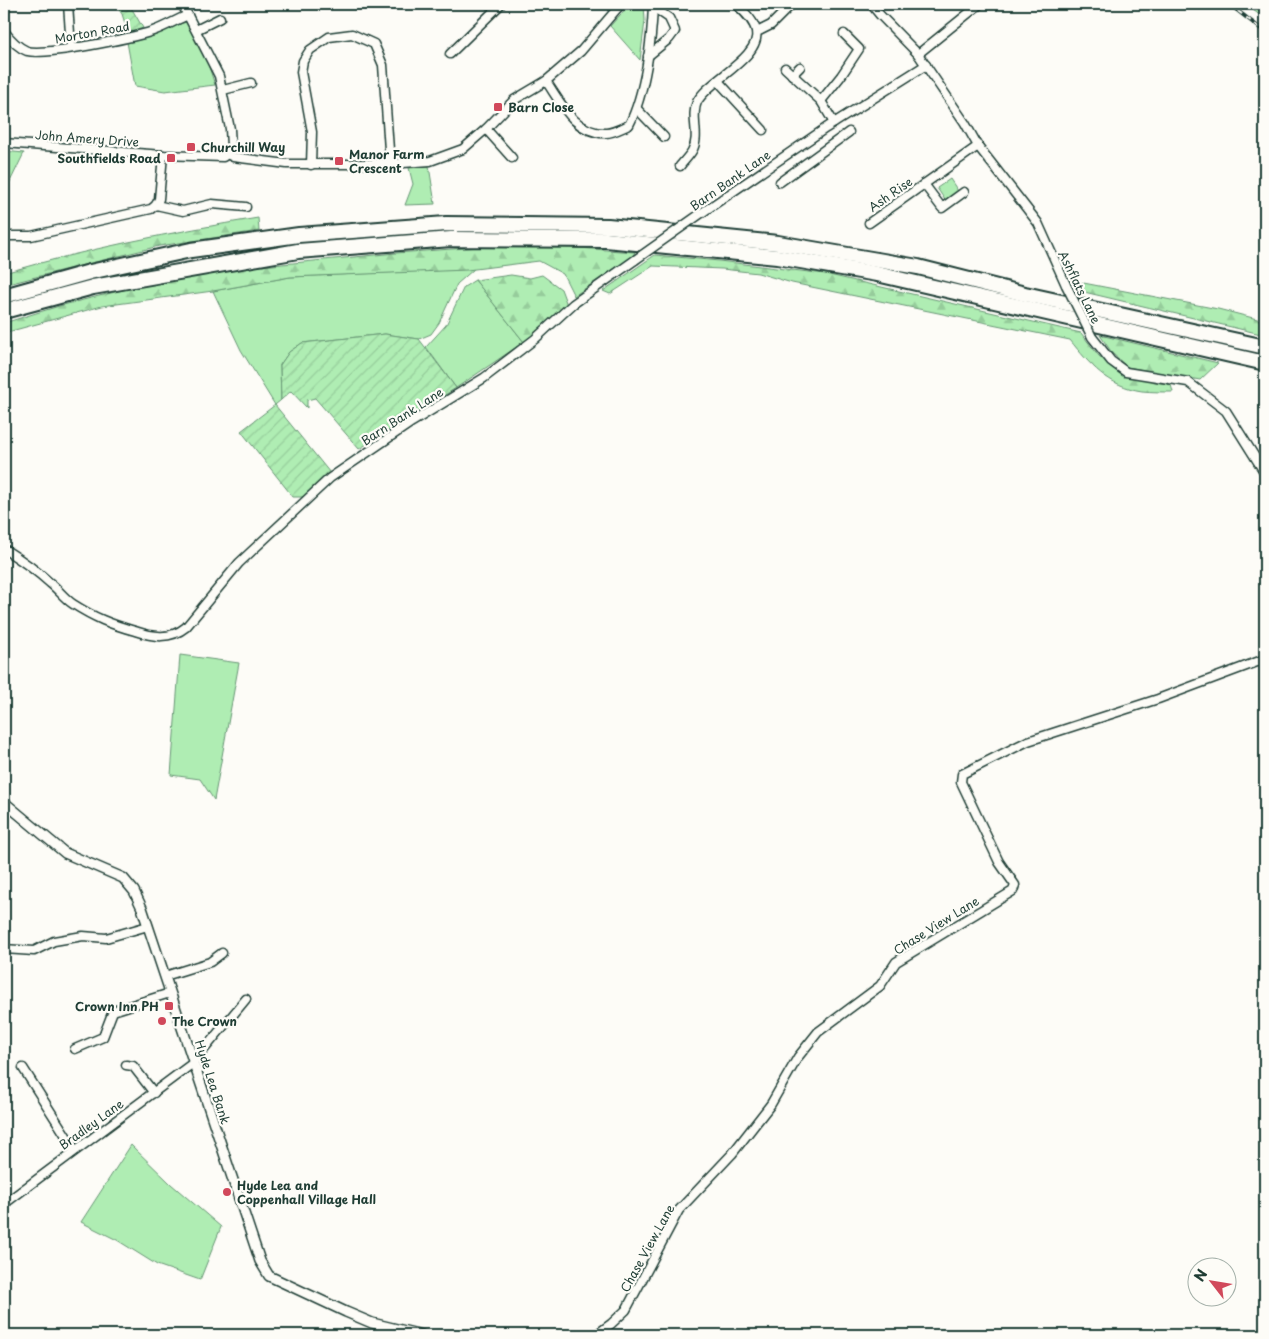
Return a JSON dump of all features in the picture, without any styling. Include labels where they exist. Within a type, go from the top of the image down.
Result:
[{"type":"highway","points":[[4,296],[90,272],[192,250],[299,235],[446,224],[608,226],[778,243],[918,267],[1025,294],[1265,347]]},
{"type":"highway","points":[[4,311],[93,288],[298,251],[451,239],[606,240],[777,257],[877,274],[1265,363]]},
{"type":"street","points":[[68,4],[71,48]]},
{"type":"street","points":[[182,4],[215,64],[223,90],[230,129],[231,146],[227,154]]},
{"type":"street","points":[[450,54],[502,4]]},
{"type":"street","name":"John Amery Drive","points":[[4,143],[163,155],[222,156],[227,154],[233,157],[287,164],[390,164],[430,161],[462,149],[486,129],[514,100],[546,81],[581,51],[621,4]]},
{"type":"street","points":[[680,166],[695,143],[694,116],[697,102],[753,48],[757,32],[748,16],[736,4]]},
{"type":"street","points":[[757,32],[771,25],[792,4]]},
{"type":"street","name":"Ashflats Lane","points":[[871,4],[918,54],[978,146],[1038,223],[1092,337],[1111,361],[1126,372],[1188,382],[1226,411],[1265,472]]},
{"type":"street","points":[[918,54],[980,4]]},
{"type":"street","points":[[546,81],[571,119],[590,130],[607,133],[629,125],[637,109],[648,56],[653,5]]},
{"type":"street","points":[[648,56],[669,39],[676,30],[669,18],[653,5]]},
{"type":"street","name":"Morton Road","points":[[4,31],[19,47],[29,51],[71,48],[153,31],[188,15]]},
{"type":"street","points":[[196,30],[220,18]]},
{"type":"street","points":[[311,165],[312,132],[301,72],[303,61],[310,50],[329,37],[352,34],[374,44],[383,65],[390,164]]},
{"type":"street","points":[[821,100],[860,49],[844,34]]},
{"type":"street","name":"Barn Bank Lane","points":[[4,549],[20,558],[71,602],[104,622],[153,636],[171,636],[178,633],[186,628],[239,563],[330,478],[412,422],[484,378],[535,339],[573,304],[703,212],[826,128],[926,65]]},
{"type":"street","points":[[792,75],[800,66]]},
{"type":"street","points":[[785,68],[821,100],[834,123]]},
{"type":"street","points":[[718,81],[763,130]]},
{"type":"street","points":[[223,90],[251,84]]},
{"type":"street","points":[[637,109],[664,137]]},
{"type":"street","points":[[826,128],[834,141]]},
{"type":"street","points":[[486,129],[512,158]]},
{"type":"street","points":[[780,182],[834,141],[849,132]]},
{"type":"street","name":"Ash Rise","points":[[870,223],[978,146]]},
{"type":"street","points":[[4,236],[31,236],[151,209],[159,199],[163,155]]},
{"type":"street","name":"Ash Rise","points":[[924,184],[942,208],[964,192]]},
{"type":"street","points":[[156,205],[183,211],[212,204],[246,207]]},
{"type":"street","name":"Chase View Lane","points":[[596,1335],[626,1310],[679,1210],[732,1154],[772,1104],[798,1057],[818,1032],[880,986],[896,962],[1013,891],[1015,885],[999,862],[961,782],[962,774],[1028,741],[1158,699],[1265,659]]},
{"type":"street","name":"Hyde Lea Bank","points":[[4,802],[65,853],[123,878],[134,891],[148,926],[260,1261],[268,1276],[372,1323],[422,1335]]},
{"type":"street","points":[[4,949],[34,951],[54,941],[83,936],[106,938],[148,926]]},
{"type":"street","points":[[165,976],[210,962],[222,953]]},
{"type":"street","points":[[75,1049],[103,1037],[113,1011],[170,993]]},
{"type":"street","name":"Bradley Lane","points":[[4,1204],[193,1063],[246,999]]},
{"type":"street","points":[[126,1065],[132,1066],[154,1093]]},
{"type":"street","points":[[23,1068],[75,1150]]},
{"type":"green space","points":[[115,4],[129,4],[143,28],[128,33],[122,14]]},
{"type":"green space","points":[[630,4],[644,4],[645,21],[640,60],[610,26]]},
{"type":"green space","points":[[1245,4],[1265,4],[1265,19]]},
{"type":"green space","points":[[186,22],[206,58],[215,85],[165,91],[135,86],[127,42]]},
{"type":"green space","points":[[4,151],[24,153],[4,194]]},
{"type":"green space","points":[[429,166],[435,204],[405,205],[413,184],[409,168]]},
{"type":"green space","points":[[950,179],[958,191],[945,200],[937,188]]},
{"type":"green space","points":[[258,218],[259,231],[159,246],[4,285],[4,273],[35,264],[130,242]]},
{"type":"green space","points":[[522,244],[635,252],[633,256],[574,296],[563,274],[539,261],[467,270],[290,277],[213,291],[102,306],[4,333],[4,323],[59,306],[139,286],[231,269],[396,253]]},
{"type":"green space","points":[[655,255],[825,274],[1081,333],[1099,356],[1123,375],[1171,385],[1173,392],[1142,391],[1119,384],[1093,366],[1070,340],[792,283],[758,273],[722,269],[653,266],[610,294],[603,291]]},
{"type":"green space","points":[[474,269],[457,284],[439,323],[431,334],[419,339],[385,334],[302,343],[289,352],[280,365],[281,400],[275,405],[241,350],[213,291],[290,277]]},
{"type":"green space","points":[[511,275],[530,278],[542,275],[561,289],[567,305],[524,342],[475,280]]},
{"type":"green space","points":[[475,280],[524,342],[456,388],[426,347],[446,325],[464,287]]},
{"type":"green space","points":[[1068,280],[1218,309],[1265,321],[1265,335],[1080,291]]},
{"type":"green space","points":[[385,334],[419,339],[456,388],[359,449],[315,398],[307,400],[307,408],[291,391],[281,400],[280,365],[289,352],[302,343]]},
{"type":"green space","points":[[1100,335],[1218,363],[1200,380],[1127,367],[1112,353]]},
{"type":"green space","points":[[275,405],[330,473],[303,497],[293,497],[241,431]]},
{"type":"green space","points":[[180,655],[239,663],[214,800],[200,779],[171,775]]},
{"type":"green space","points":[[131,1145],[171,1184],[221,1227],[200,1280],[157,1265],[117,1240],[81,1222]]},
{"type":"railway","points":[[1229,4],[1265,32]]},
{"type":"place","name":"Barn Close","points":[[498,107]]},
{"type":"place","name":"Churchill Way","points":[[191,147]]},
{"type":"place","name":"Southfields Road","points":[[171,158]]},
{"type":"place","name":"Manor Farm Crescent","points":[[339,161]]},
{"type":"place","name":"Crown Inn PH","points":[[169,1006]]},
{"type":"place","name":"The Crown","points":[[162,1021]]},
{"type":"place","name":"Hyde Lea and Coppenhall Village Hall","points":[[227,1192]]}]
